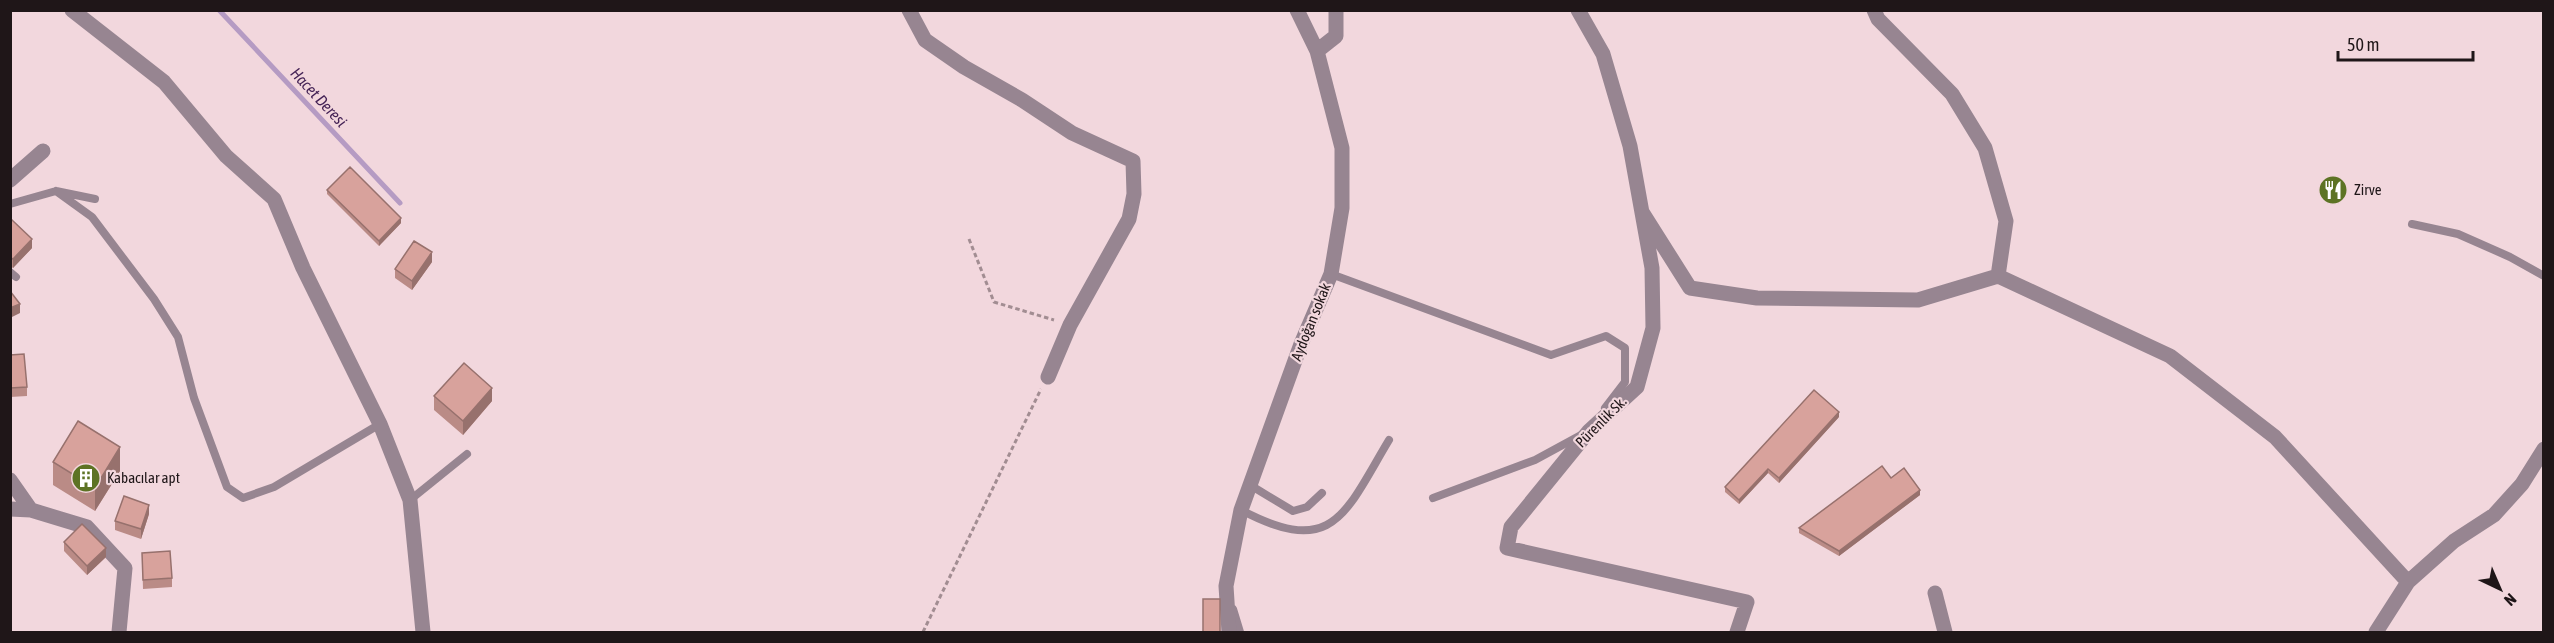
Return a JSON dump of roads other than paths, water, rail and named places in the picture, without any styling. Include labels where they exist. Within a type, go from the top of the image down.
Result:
[{"type":"street","points":[[72,10],[164,82],[226,156],[274,199],[303,268],[380,424],[410,500],[423,633]]},
{"type":"street","points":[[909,10],[925,40],[964,67],[1022,100],[1072,133],[1133,160],[1134,194],[1129,219],[1070,325],[1048,377]]},
{"type":"street","name":"Aydoğan sokak","points":[[1229,633],[1226,586],[1241,510],[1301,344],[1331,274],[1342,208],[1342,148],[1317,51],[1297,10]]},
{"type":"street","points":[[1317,51],[1336,36],[1336,10]]},
{"type":"street","name":"Pürenlik Sk.","points":[[1578,10],[1604,54],[1630,146],[1652,268],[1653,328],[1637,387],[1589,431],[1511,527],[1507,548],[1747,602],[1737,633]]},
{"type":"street","points":[[1874,10],[1878,19],[1952,94],[1985,148],[2006,221],[1998,276]]},
{"type":"street","points":[[10,180],[43,151]]},
{"type":"street","points":[[1642,212],[1690,288],[1757,298],[1918,300],[1998,276],[2170,357],[2275,437],[2408,582]]},
{"type":"street","points":[[2376,633],[2408,582],[2454,541],[2494,515],[2522,484],[2544,449]]},
{"type":"street","points":[[10,480],[31,510]]},
{"type":"street","points":[[10,509],[31,510],[87,527],[125,568],[119,633]]},
{"type":"street","points":[[1935,593],[1945,633]]},
{"type":"lane","points":[[56,191],[92,217],[154,299],[178,337],[194,398],[227,487],[243,498],[274,487],[380,424]]},
{"type":"lane","points":[[10,204],[56,191],[96,200]]},
{"type":"lane","points":[[2412,224],[2458,234],[2510,257],[2544,276]]},
{"type":"lane","points":[[1331,274],[1551,355],[1606,336],[1625,348],[1625,382],[1589,431],[1535,460],[1433,498]]},
{"type":"lane","points":[[1241,510],[1272,526],[1295,531],[1318,530],[1334,522],[1351,503],[1389,440]]},
{"type":"lane","points":[[410,500],[467,454]]},
{"type":"lane","points":[[1250,485],[1293,511],[1307,507],[1322,493]]},
{"type":"lane","points":[[1226,586],[1240,633]]},
{"type":"waterway","name":"Hacet Deresi","points":[[219,10],[400,203]]},
{"type":"place","name":"Zirve","points":[[2333,190]]},
{"type":"place","name":"Kabacılar apt","points":[[86,478]]}]
